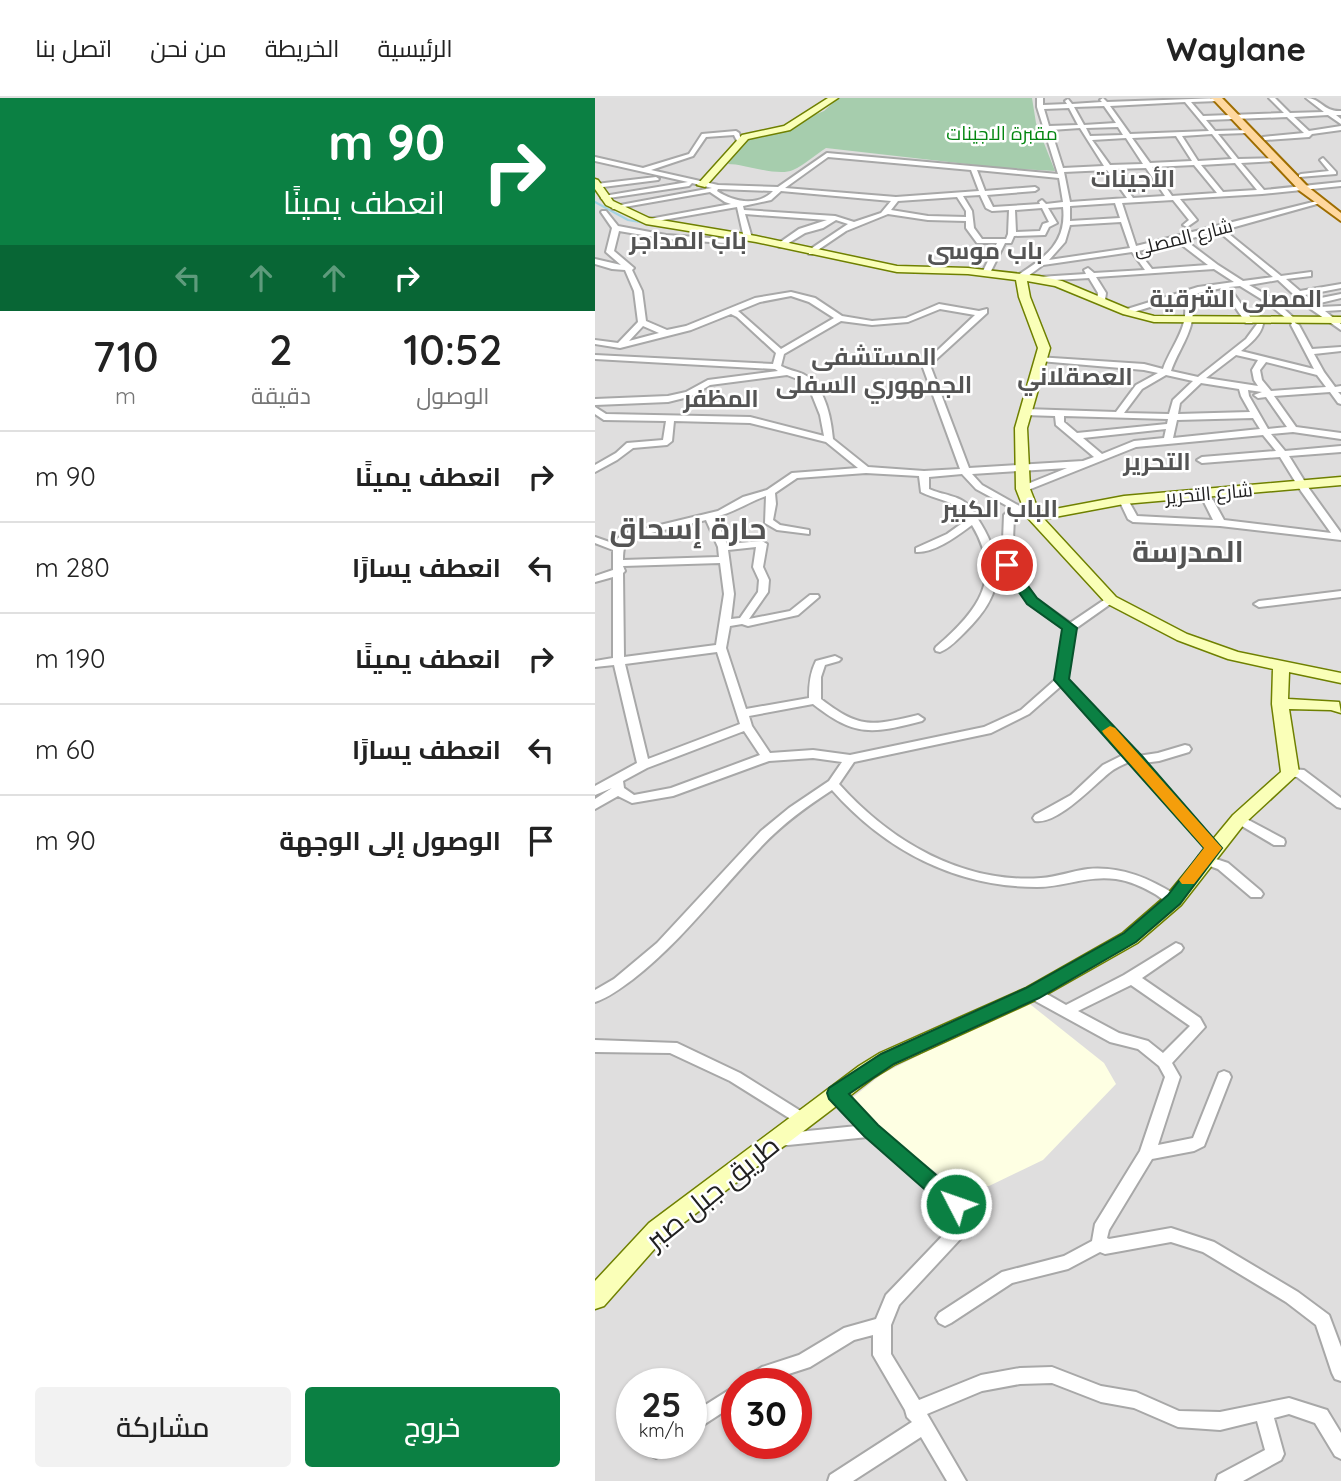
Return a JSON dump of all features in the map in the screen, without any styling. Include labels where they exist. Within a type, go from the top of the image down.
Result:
[{"type":"main road","points":[[697,184],[740,142],[753,135],[787,128],[834,98]]},
{"type":"main road","points":[[1218,98],[1304,189],[1341,218]]},
{"type":"main road","points":[[1226,98],[1301,176],[1341,208]]},
{"type":"main road","points":[[599,190],[615,208],[646,221],[744,240],[884,273],[986,274]]},
{"type":"main road","points":[[599,210],[635,225],[782,245],[897,269],[1039,279],[1058,283],[1127,312],[1154,319],[1189,323]]},
{"type":"main road","points":[[1020,277],[1022,295],[1041,334],[1044,348],[1021,428],[1020,470],[1023,489],[1034,517],[1111,600],[1182,638],[1234,656],[1341,678]]},
{"type":"main road","points":[[1039,279],[1111,312],[1148,322],[1339,324]]},
{"type":"main road","name":"شارع التحرير","points":[[1126,503],[1208,500],[1341,481]]},
{"type":"main road","name":"شارع التحرير","points":[[1034,517],[1077,508],[1090,510],[1126,503],[1304,488],[1341,488]]},
{"type":"main road","points":[[1280,666],[1280,704],[1290,773]]},
{"type":"main road","points":[[1280,704],[1333,705],[1341,708]]},
{"type":"main road","name":"طريق جبل صبر","points":[[595,1298],[656,1230],[778,1140],[836,1093],[887,1059],[1033,993],[1130,938],[1174,900],[1209,853],[1239,819],[1290,773]]},
{"type":"street","points":[[1020,277],[1043,263],[1063,240],[1069,204],[1040,107],[1040,98]]},
{"type":"street","points":[[1067,98],[1081,127],[1132,201]]},
{"type":"street","points":[[1040,107],[1104,101],[1218,98]]},
{"type":"street","points":[[1272,98],[1308,133]]},
{"type":"street","points":[[1309,98],[1341,122]]},
{"type":"street","points":[[1186,99],[1262,192]]},
{"type":"street","points":[[1104,101],[1146,166],[1172,198],[1192,216],[1193,220],[1187,225]]},
{"type":"street","points":[[1204,118],[1341,113]]},
{"type":"street","points":[[1047,128],[1119,125]]},
{"type":"street","points":[[1265,138],[1303,136],[1341,128]]},
{"type":"street","points":[[1088,138],[1247,131]]},
{"type":"street","points":[[641,171],[691,155],[704,135],[736,133],[740,142]]},
{"type":"street","points":[[1178,134],[1196,163],[1222,194]]},
{"type":"street","points":[[646,221],[740,208],[769,199],[827,155],[1028,173],[1275,159]]},
{"type":"street","points":[[595,159],[715,189],[727,201],[740,208],[835,218],[854,224]]},
{"type":"street","points":[[1301,176],[1334,173],[1323,160]]},
{"type":"street","points":[[974,170],[988,207],[992,209],[1304,189],[1341,184]]},
{"type":"street","points":[[959,195],[969,211],[970,228],[980,240],[1001,243],[1008,241],[1015,208],[1011,190],[1002,171]]},
{"type":"street","points":[[1011,234],[1042,233],[1046,226],[1053,223],[1028,173]]},
{"type":"street","points":[[599,190],[663,176]]},
{"type":"street","points":[[599,190],[680,180]]},
{"type":"street","points":[[599,190],[697,184]]},
{"type":"street","points":[[615,208],[715,189],[779,189],[897,199],[1035,189]]},
{"type":"street","points":[[812,252],[854,224],[873,220],[888,212],[897,199]]},
{"type":"street","points":[[1118,202],[1134,250],[1149,270]]},
{"type":"street","name":"شارع المصلى","points":[[1043,263],[1081,260],[1134,250],[1321,202]]},
{"type":"street","points":[[599,210],[616,228],[666,237],[744,240],[740,208]]},
{"type":"street","points":[[888,212],[928,218],[969,219]]},
{"type":"street","points":[[782,245],[802,231],[835,218]]},
{"type":"street","points":[[1066,223],[1124,220]]},
{"type":"street","points":[[616,228],[610,252],[630,268],[638,289],[642,322],[620,346]]},
{"type":"street","points":[[1218,228],[1277,279],[1339,324]]},
{"type":"street","points":[[1179,239],[1215,267],[1245,284],[1294,323],[1320,373],[1336,390],[1341,401]]},
{"type":"street","points":[[986,274],[1001,243]]},
{"type":"street","points":[[1081,260],[1102,293],[1101,300]]},
{"type":"street","points":[[595,261],[630,268]]},
{"type":"street","points":[[1039,279],[1215,267]]},
{"type":"street","points":[[1127,312],[1186,296],[1201,289],[1308,274]]},
{"type":"street","points":[[1168,439],[1176,402],[1199,380],[1249,341],[1255,323],[1224,286]]},
{"type":"street","points":[[1297,294],[1341,286]]},
{"type":"street","points":[[597,356],[620,346],[688,328],[730,310],[776,295],[791,294],[812,299],[840,318],[872,323],[908,320],[939,306],[983,312],[926,365],[966,472],[979,487],[1034,517]]},
{"type":"street","points":[[1119,414],[1139,387],[1167,371],[1172,354],[1182,341],[1189,323],[1190,306],[1186,296]]},
{"type":"street","points":[[1308,303],[1341,296]]},
{"type":"street","points":[[1317,309],[1341,308]]},
{"type":"street","points":[[730,310],[740,315],[780,353],[781,370]]},
{"type":"street","points":[[780,353],[840,318]]},
{"type":"street","points":[[642,322],[666,333]]},
{"type":"street","points":[[595,342],[620,346]]},
{"type":"street","points":[[1308,352],[1341,349]]},
{"type":"street","points":[[1234,352],[1320,373]]},
{"type":"street","points":[[595,369],[597,356]]},
{"type":"street","points":[[597,356],[781,370],[802,377],[822,406],[829,440]]},
{"type":"street","points":[[1040,359],[1144,367],[1244,391],[1336,390]]},
{"type":"street","points":[[1263,360],[1256,370],[1258,380],[1293,429]]},
{"type":"street","points":[[595,402],[668,399],[689,394],[708,383],[781,370]]},
{"type":"street","points":[[1244,391],[1266,433],[1340,537]]},
{"type":"street","points":[[595,469],[609,458],[626,451],[630,445],[667,441],[673,421],[668,399]]},
{"type":"street","points":[[595,410],[604,417],[673,421],[750,420],[829,440],[866,470]]},
{"type":"street","points":[[1025,412],[1119,414],[1171,421]]},
{"type":"street","points":[[1060,412],[1059,423],[1099,456]]},
{"type":"street","points":[[1076,436],[1171,421],[1256,415]]},
{"type":"street","points":[[1023,489],[1134,444],[1293,429],[1341,436]]},
{"type":"street","points":[[1202,460],[1341,449]]},
{"type":"street","points":[[643,765],[619,662],[618,548],[622,540],[631,535],[710,517],[746,499],[769,492],[795,475],[866,470],[924,474],[1085,464]]},
{"type":"street","points":[[924,474],[924,490],[961,503],[986,539],[993,566],[989,591],[975,618],[940,649]]},
{"type":"street","points":[[769,492],[771,504],[768,521],[777,527],[806,532]]},
{"type":"street","points":[[1208,500],[1220,523]]},
{"type":"street","points":[[1126,503],[1133,519],[1220,523],[1340,537]]},
{"type":"street","points":[[1017,508],[1009,514],[1007,565],[1032,601],[1070,628]]},
{"type":"street","points":[[710,517],[723,547],[729,594],[721,648],[744,720],[767,757]]},
{"type":"street","points":[[920,550],[951,536],[973,520]]},
{"type":"street","points":[[595,540],[618,548]]},
{"type":"street","points":[[723,547],[762,544],[758,567],[764,580],[763,592],[743,621]]},
{"type":"street","points":[[595,579],[620,567],[725,560]]},
{"type":"street","points":[[1259,604],[1341,594]]},
{"type":"street","points":[[724,623],[748,623],[794,614],[814,597]]},
{"type":"street","points":[[617,785],[632,799],[673,792],[767,757],[813,754],[850,759],[987,730],[1025,712],[1061,680],[1070,628],[1111,600]]},
{"type":"street","points":[[595,664],[721,648]]},
{"type":"street","points":[[815,700],[815,677],[820,663],[835,659]]},
{"type":"street","points":[[1061,680],[1135,757],[1209,853],[1256,894]]},
{"type":"street","points":[[595,805],[643,765],[744,720],[815,700]]},
{"type":"street","points":[[815,700],[839,720],[863,728],[875,729],[918,719]]},
{"type":"street","points":[[1039,818],[1075,798],[1107,768],[1135,757],[1159,757],[1185,749]]},
{"type":"street","points":[[595,997],[623,982],[664,944],[759,841],[796,808],[833,784],[850,759]]},
{"type":"street","points":[[1290,773],[1300,773],[1341,804]]},
{"type":"street","points":[[833,784],[860,816],[895,842],[923,859],[964,874],[998,881],[1040,883],[1106,871],[1149,883],[1174,900]]},
{"type":"street","points":[[595,791],[617,785]]},
{"type":"street","points":[[1239,819],[1279,842]]},
{"type":"street","points":[[1067,1010],[1129,979],[1176,948]]},
{"type":"street","points":[[1129,979],[1135,980],[1195,1022],[1198,1027],[1164,1062]]},
{"type":"street","points":[[1033,993],[1115,1038],[1143,1045],[1164,1062],[1173,1077],[1147,1153],[1101,1228],[1101,1244],[1105,1247],[1171,1234],[1208,1247],[1292,1297],[1323,1320],[1341,1374]]},
{"type":"street","points":[[595,1046],[672,1047],[736,1077],[802,1119]]},
{"type":"street","points":[[1147,1153],[1199,1142],[1224,1077]]},
{"type":"street","points":[[836,1093],[871,1131],[956,1204],[959,1229],[892,1300],[882,1325],[882,1356],[957,1481]]},
{"type":"street","points":[[778,1140],[871,1131]]},
{"type":"street","points":[[945,1318],[1008,1277],[1068,1262],[1101,1244]]},
{"type":"street","points":[[783,1368],[804,1361],[850,1333],[882,1325]]},
{"type":"street","points":[[837,1481],[918,1418],[981,1383],[1020,1376],[1052,1375],[1101,1394],[1136,1400],[1178,1419],[1220,1421],[1289,1406],[1321,1416],[1341,1450]]},
{"type":"street","points":[[1225,1481],[1275,1454],[1263,1412]]},
{"type":"shaded area","points":[[595,98],[1341,98],[1341,1481],[595,1481]]},
{"type":"shaded area","points":[[1026,1001],[1104,1063],[1116,1084],[1043,1160],[989,1186],[960,1191],[846,1103],[882,1074]]},
{"type":"green space","name":"مقبرة الاجينات","points":[[838,98],[1032,98],[1036,123],[1055,171],[1002,168],[826,148],[787,172],[728,164],[747,139],[824,111]]},
{"type":"waterway","points":[[595,202],[628,220],[692,231]]},
{"type":"waterway","points":[[772,245],[868,265]]},
{"type":"waterway","points":[[860,264],[895,271]]},
{"type":"waterway","points":[[906,272],[923,273]]},
{"type":"waterway","points":[[1049,284],[1077,295]]},
{"type":"waterway","points":[[1168,322],[1341,323]]},
{"type":"slow traffic","points":[[1110,731],[1213,848],[1188,880]]},
{"type":"district","name":"الأجينات","points":[[1133,179]]},
{"type":"district","name":"باب المداجر","points":[[688,241]]},
{"type":"district","name":"باب موسى","points":[[985,251]]},
{"type":"district","name":"المصلى الشرقية","points":[[1236,299]]},
{"type":"district","name":"المستشفى الجمهوري السفلى","points":[[874,371]]},
{"type":"district","name":"العصقلاني","points":[[1075,377]]},
{"type":"district","name":"المظفر","points":[[721,399]]},
{"type":"district","name":"التحرير","points":[[1157,462]]},
{"type":"district","name":"الباب الكبير","points":[[1000,509]]},
{"type":"district","name":"حارة إسحاق","points":[[688,529]]},
{"type":"district","name":"المدرسة","points":[[1188,552]]},
{"type":"route","points":[[956,1204],[871,1131],[836,1093],[887,1059],[1033,993],[1130,938],[1174,900],[1213,848],[1061,680],[1070,628],[1032,601],[1007,565]]}]
